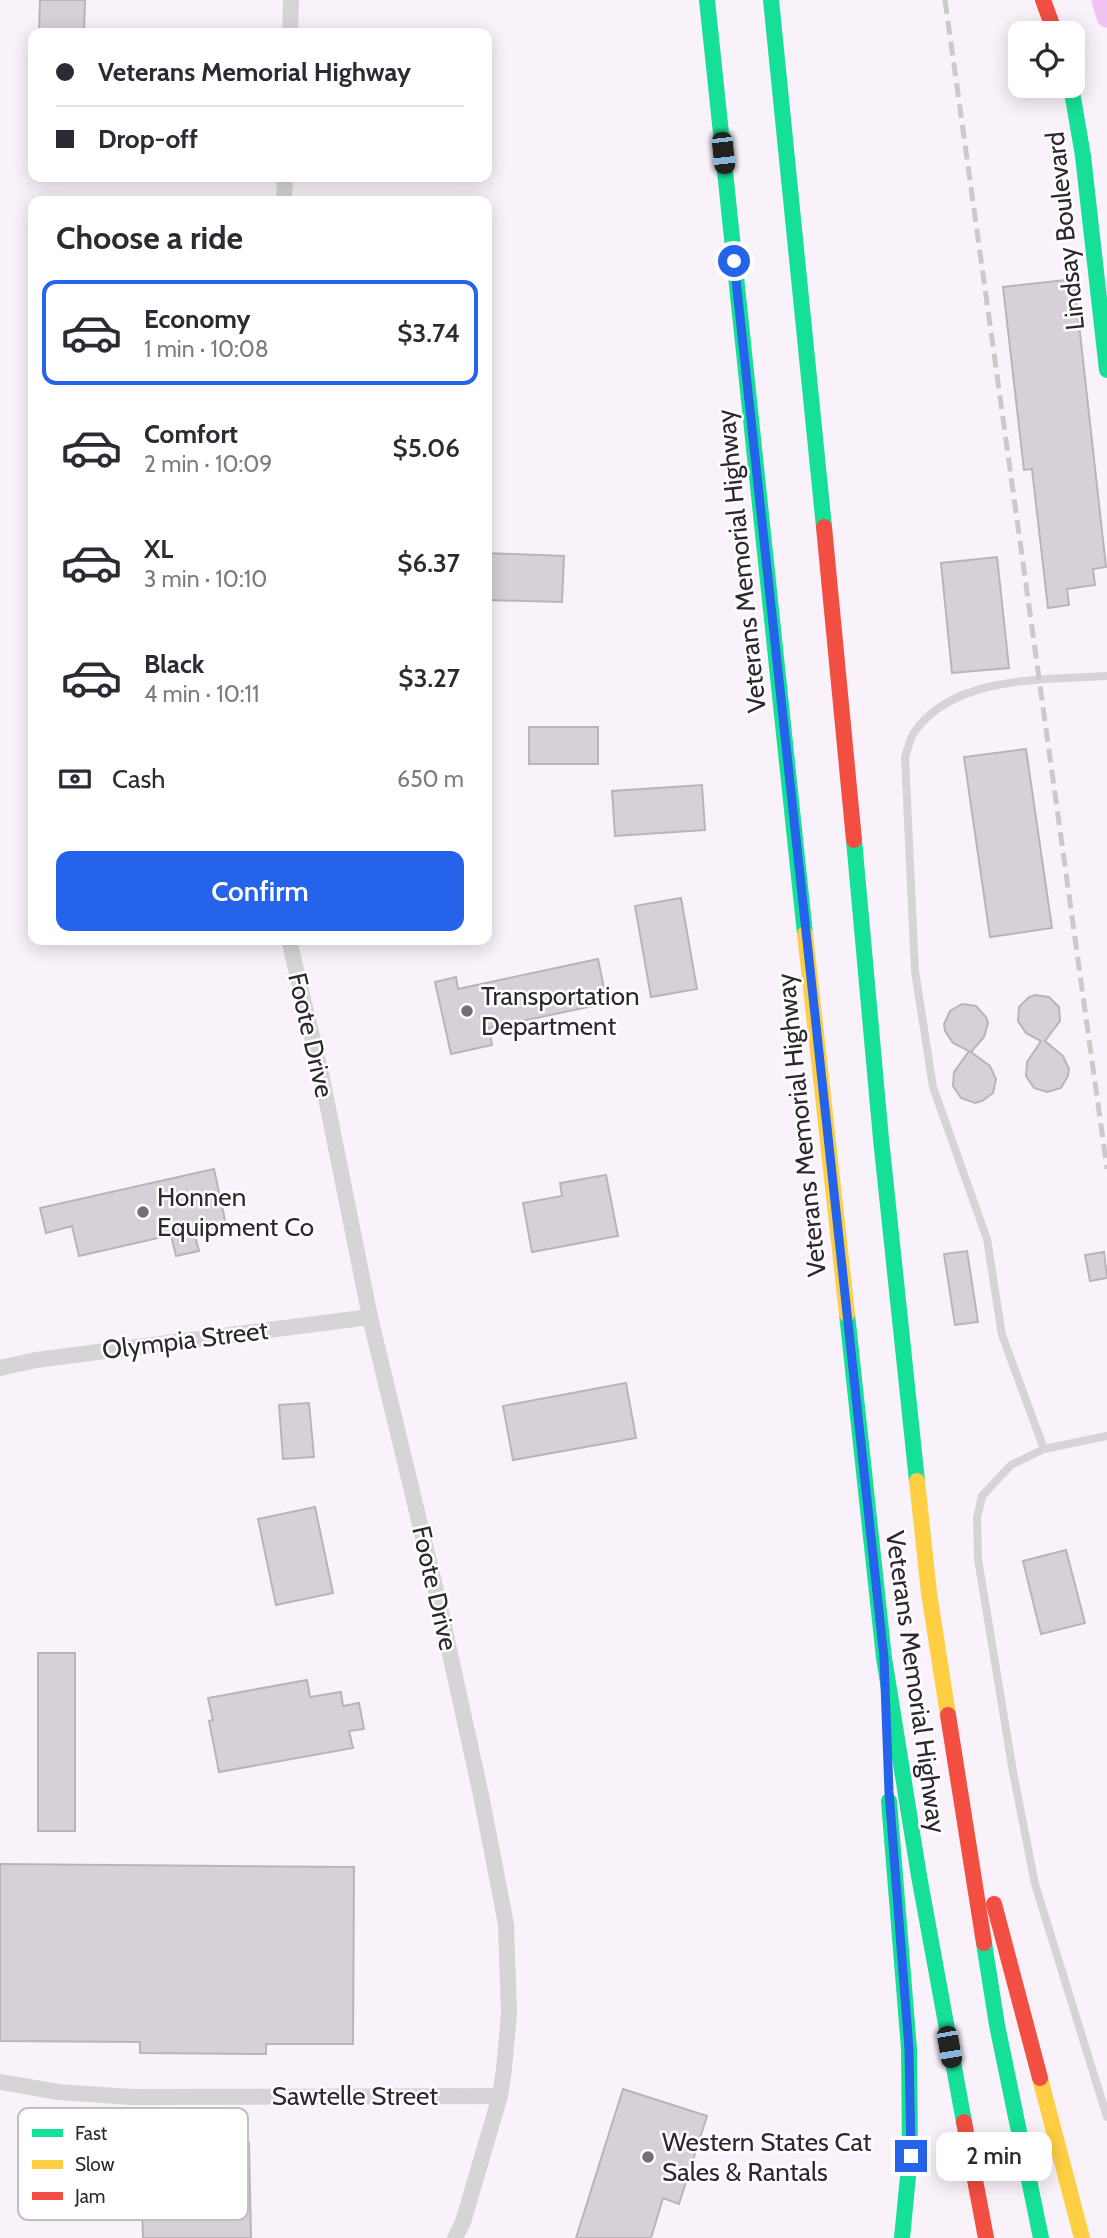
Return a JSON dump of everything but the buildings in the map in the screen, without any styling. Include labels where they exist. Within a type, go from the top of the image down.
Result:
[{"type":"main road","name":"Veterans Memorial Highway","points":[[707,0],[884,1658],[908,1818],[986,2238]]},
{"type":"main road","name":"Veterans Memorial Highway","points":[[771,0],[842,701],[881,1139],[929,1594],[997,2025],[1041,2238]]},
{"type":"main road","points":[[1043,0],[1051,21]]},
{"type":"main road","name":"Lindsay Boulevard","points":[[1074,98],[1080,128],[1098,309],[1107,370]]},
{"type":"main road","points":[[884,1658],[889,1792],[909,2049],[911,2156],[902,2238]]},
{"type":"main road","points":[[956,1767],[1082,2238]]},
{"type":"street","points":[[290,28],[292,0]]},
{"type":"street","name":"Foote Drive","points":[[290,945],[322,1078],[370,1317],[438,1599],[506,1924],[509,2014],[500,2096],[463,2222],[455,2238]]},
{"type":"street","name":"Olympia Street","points":[[0,1367],[36,1360],[370,1317]]},
{"type":"street","name":"Sawtelle Street","points":[[0,2082],[58,2092],[132,2096],[500,2096]]},
{"type":"lane","points":[[1044,1449],[1002,1335],[987,1239],[933,1087],[915,971],[905,757],[913,733],[930,713],[972,690],[1009,683],[1107,676]]},
{"type":"lane","points":[[1107,1436],[1044,1449],[1011,1465],[982,1496],[977,1518],[978,1559],[1013,1772],[1035,1884],[1107,2117]]},
{"type":"waterway","points":[[1102,0],[1107,17]]},
{"type":"railway","points":[[945,0],[1107,1169]]},
{"type":"traffic: fast","points":[[707,0],[805,934]]},
{"type":"traffic: fast","points":[[771,0],[824,527]]},
{"type":"traffic: fast","points":[[1073,98],[1083,156],[1107,370]]},
{"type":"traffic: fast","points":[[854,840],[881,1139],[917,1481]]},
{"type":"traffic: fast","points":[[847,1314],[884,1658],[919,1876],[964,2122]]},
{"type":"traffic: fast","points":[[889,1801],[909,2049],[910,2156],[902,2238]]},
{"type":"traffic: fast","points":[[984,1943],[997,2025],[1041,2238]]},
{"type":"traffic: slow","points":[[805,934],[847,1314]]},
{"type":"traffic: slow","points":[[917,1481],[929,1593],[948,1715]]},
{"type":"traffic: slow","points":[[1040,2078],[1082,2238]]},
{"type":"traffic: jam","points":[[1043,0],[1051,21]]},
{"type":"traffic: jam","points":[[824,527],[854,840]]},
{"type":"traffic: jam","points":[[948,1715],[984,1943]]},
{"type":"traffic: jam","points":[[994,1904],[1040,2078]]},
{"type":"traffic: jam","points":[[964,2122],[986,2238]]},
{"type":"place","name":"Transportation Department","points":[[467,1011]]},
{"type":"place","name":"Honnen Equipment Co","points":[[143,1212]]},
{"type":"place","name":"Western States Cat Sales & Rantals","points":[[648,2157]]},
{"type":"route","points":[[734,261],[884,1658],[889,1792],[909,2049],[911,2156]]}]
